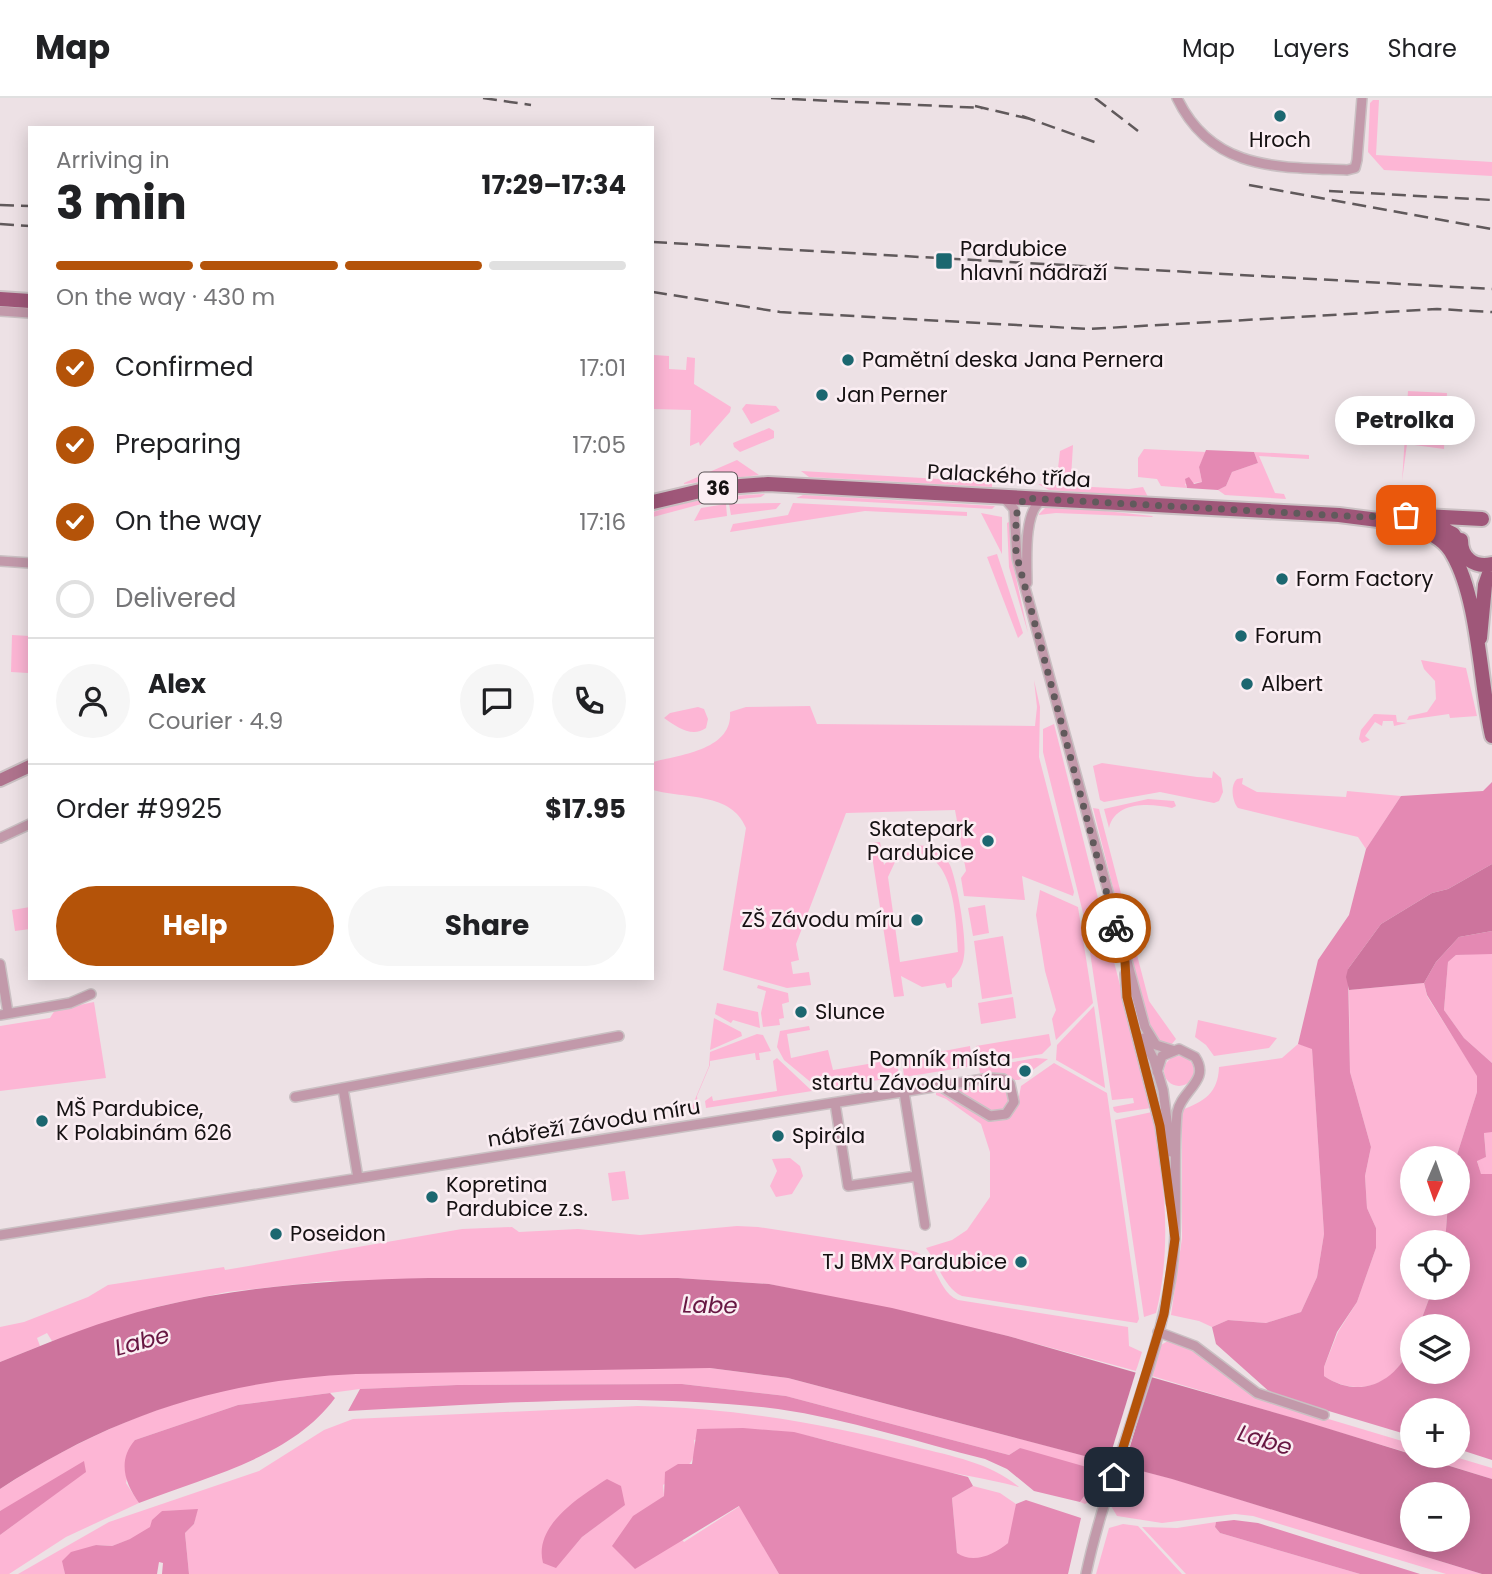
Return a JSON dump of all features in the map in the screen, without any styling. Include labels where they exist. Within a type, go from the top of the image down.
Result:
[{"type":"main road","points":[[0,299],[28,301]]},
{"type":"main road","name":"Palackého třída","points":[[654,502],[713,488],[768,484],[1364,517],[1441,528],[1453,534],[1474,564],[1492,564]]},
{"type":"main road","name":"Palackého třída","points":[[1364,517],[1387,514],[1487,520]]},
{"type":"main road","points":[[1473,624],[1472,590],[1461,547],[1466,527],[1487,520]]},
{"type":"main road","points":[[1387,522],[1427,532],[1447,546],[1460,570],[1473,624],[1492,736]]},
{"type":"main road","points":[[1478,657],[1485,585],[1492,564]]},
{"type":"main road","points":[[1484,693],[1492,724]]},
{"type":"street","points":[[1177,98],[1205,135],[1230,155],[1273,166],[1353,169],[1359,146],[1362,98]]},
{"type":"street","points":[[0,312],[28,313]]},
{"type":"street","points":[[999,497],[1011,502],[1016,518],[1016,553],[1143,1038],[1154,1060],[1160,1083],[1168,1124],[1175,1199]]},
{"type":"street","points":[[1016,518],[1024,498]]},
{"type":"street","points":[[1024,498],[1030,519],[1029,598]]},
{"type":"street","points":[[1030,519],[1038,502],[1049,499]]},
{"type":"street","points":[[0,561],[28,563]]},
{"type":"street","points":[[0,780],[28,767]]},
{"type":"street","points":[[0,838],[28,825]]},
{"type":"street","points":[[1086,1574],[1097,1526],[1149,1364],[1171,1278],[1175,1239],[1177,1113],[1180,1100],[1199,1078],[1199,1062],[1187,1051],[1159,1047],[1148,1036],[1125,962]]},
{"type":"street","points":[[1125,962],[1127,997],[1160,1126],[1175,1239]]},
{"type":"street","points":[[0,964],[4,1014],[70,1003],[91,994]]},
{"type":"street","points":[[295,1097],[619,1036]]},
{"type":"street","points":[[1157,1072],[1161,1058],[1172,1050]]},
{"type":"street","name":"nábřeží Závodu míru","points":[[0,1235],[940,1086],[998,1078],[1011,1086],[1014,1102],[1006,1114],[990,1116],[940,1086]]},
{"type":"street","points":[[1160,1083],[1174,1093],[1189,1091]]},
{"type":"street","points":[[343,1088],[358,1178]]},
{"type":"street","points":[[904,1092],[925,1224]]},
{"type":"street","points":[[835,1103],[848,1186],[917,1175]]},
{"type":"street","points":[[1158,1332],[1195,1346],[1257,1393],[1324,1415]]},
{"type":"shaded area","points":[[1379,100],[1376,155],[1492,162],[1492,176],[1384,170],[1368,152],[1370,103]]},
{"type":"shaded area","points":[[654,355],[669,356],[669,369],[686,370],[687,357],[695,358],[694,384],[731,407],[730,412],[700,446],[699,442],[690,446],[691,410],[654,409]]},
{"type":"shaded area","points":[[1408,391],[1447,393],[1444,449],[1407,444],[1402,481]]},
{"type":"shaded area","points":[[746,404],[776,406],[780,411],[751,424],[742,409]]},
{"type":"shaded area","points":[[769,428],[774,431],[774,438],[740,452],[734,447],[733,443]]},
{"type":"shaded area","points":[[1073,445],[1071,478],[1057,477],[1060,451]]},
{"type":"shaded area","points":[[1144,449],[1206,452],[1199,467],[1202,482],[1185,484],[1187,488],[1161,486],[1157,479],[1138,477],[1138,458]]},
{"type":"shaded area","points":[[1206,450],[1254,452],[1258,463],[1232,472],[1226,486],[1218,490],[1187,488],[1185,479],[1189,477],[1194,484],[1202,482],[1199,467]]},
{"type":"shaded area","points":[[1254,452],[1309,455],[1309,459],[1259,456],[1275,493],[1284,494],[1286,499],[1225,495],[1218,490],[1226,486],[1232,472],[1258,463]]},
{"type":"shaded area","points":[[737,460],[759,475],[684,484],[684,483]]},
{"type":"shaded area","points":[[801,471],[992,482],[992,487],[809,477]]},
{"type":"shaded area","points":[[1038,484],[1129,489],[1143,487],[1148,497],[1049,490]]},
{"type":"shaded area","points":[[765,494],[761,497],[709,502],[654,517],[654,512],[722,497]]},
{"type":"shaded area","points":[[803,495],[995,506],[992,509],[796,498]]},
{"type":"shaded area","points":[[781,503],[776,509],[731,515],[729,504]]},
{"type":"shaded area","points":[[793,503],[967,512],[967,516],[865,511],[730,532],[733,524],[788,515]]},
{"type":"shaded area","points":[[726,504],[727,516],[694,521],[701,508]]},
{"type":"shaded area","points":[[1058,506],[1153,517],[1056,513],[1038,515],[1046,507]]},
{"type":"shaded area","points":[[981,513],[1002,517],[1002,554]]},
{"type":"shaded area","points":[[1012,520],[1011,555],[1028,633],[1009,567],[1007,523]]},
{"type":"shaded area","points":[[997,554],[1023,633],[1018,638],[987,557]]},
{"type":"shaded area","points":[[12,635],[28,636],[28,673],[11,672]]},
{"type":"shaded area","points":[[1421,660],[1466,668],[1477,716],[1450,718],[1449,714],[1407,720],[1409,716],[1427,712],[1436,699],[1435,681],[1424,669]]},
{"type":"shaded area","points":[[1034,680],[1040,707],[1039,757],[1073,896],[1022,876],[1025,900],[964,896],[961,878],[966,871],[955,810],[846,813],[796,944],[799,960],[791,962],[793,974],[809,972],[811,985],[787,988],[723,970],[746,828],[739,816],[719,803],[654,790],[654,762],[690,753],[714,743],[729,725],[730,712],[746,707],[810,706],[817,724],[1035,726],[1037,707]]},
{"type":"shaded area","points":[[698,707],[704,709],[708,719],[706,728],[701,731],[690,732],[664,718],[670,713]]},
{"type":"shaded area","points":[[1374,714],[1396,715],[1397,722],[1407,723],[1394,726],[1393,721],[1383,721],[1382,726],[1375,722],[1365,736],[1370,740],[1362,743],[1359,739],[1361,730]]},
{"type":"shaded area","points":[[1054,724],[1151,1108],[1117,1113],[1114,1111],[1113,1107],[1134,1103],[1133,1098],[1112,1100],[1086,925],[1043,752],[1043,729]]},
{"type":"shaded area","points":[[1102,763],[1197,777],[1212,778],[1213,771],[1221,778],[1223,792],[1219,801],[1214,803],[1160,792],[1104,802],[1100,800],[1093,766]]},
{"type":"shaded area","points":[[1243,778],[1242,784],[1257,792],[1346,797],[1347,791],[1401,796],[1366,849],[1358,837],[1238,808],[1233,789],[1237,779]]},
{"type":"shaded area","points":[[1492,782],[1492,864],[1448,889],[1432,893],[1381,924],[1348,969],[1350,1072],[1371,1147],[1365,1176],[1367,1208],[1376,1228],[1376,1248],[1357,1302],[1337,1332],[1324,1367],[1324,1376],[1351,1387],[1364,1387],[1388,1377],[1400,1365],[1400,1384],[1470,1384],[1470,1314],[1423,1314],[1429,1300],[1470,1300],[1470,1230],[1446,1230],[1447,1216],[1470,1216],[1470,1146],[1460,1146],[1477,1092],[1477,1076],[1427,995],[1424,983],[1436,962],[1459,937],[1492,931],[1492,954],[1456,955],[1448,962],[1444,1010],[1464,1038],[1492,1063],[1492,1132],[1484,1133],[1486,1157],[1477,1161],[1481,1174],[1492,1174],[1492,1460],[1470,1453],[1470,1398],[1400,1398],[1400,1432],[1272,1394],[1216,1344],[1212,1327],[1228,1320],[1266,1323],[1301,1312],[1317,1277],[1324,1234],[1312,1049],[1298,1044],[1318,960],[1349,915],[1366,849],[1401,796],[1483,791]]},
{"type":"shaded area","points":[[1148,799],[1174,801],[1176,806],[1172,808],[1144,805],[1126,808],[1118,813],[1109,828],[1104,809]]},
{"type":"shaded area","points":[[1093,808],[1099,809],[1149,1001],[1176,1039],[1171,1045],[1160,1042],[1148,1027]]},
{"type":"shaded area","points":[[880,842],[884,865],[899,851],[908,847],[927,846],[944,856],[950,865],[961,910],[965,948],[963,963],[952,979],[952,987],[947,988],[945,983],[922,987],[901,976],[904,996],[894,997],[870,843]],"holes":[[[913,853],[927,856],[945,875],[950,890],[958,952],[900,962],[888,877],[895,862]]]},
{"type":"shaded area","points":[[1040,890],[1078,907],[1093,1003],[1056,1040],[1052,1019],[1056,1010],[1045,971],[1036,915]]},
{"type":"shaded area","points":[[985,905],[989,933],[973,936],[968,908]]},
{"type":"shaded area","points":[[28,907],[28,929],[15,931],[12,910]]},
{"type":"shaded area","points":[[1003,936],[1012,994],[982,999],[974,941]]},
{"type":"shaded area","points":[[1492,954],[1492,1063],[1464,1038],[1444,1010],[1448,962],[1456,955]]},
{"type":"shaded area","points":[[1424,983],[1427,996],[1477,1075],[1477,1092],[1460,1146],[1400,1146],[1400,1216],[1447,1216],[1446,1230],[1400,1230],[1400,1300],[1429,1300],[1423,1314],[1400,1314],[1400,1364],[1395,1371],[1384,1380],[1355,1387],[1340,1384],[1324,1376],[1324,1367],[1338,1332],[1357,1302],[1376,1248],[1376,1228],[1367,1208],[1365,1176],[1371,1147],[1350,1072],[1349,990]]},
{"type":"shaded area","points":[[758,985],[788,993],[789,1002],[782,1004],[784,1018],[779,1019],[780,1025],[763,1027],[761,1013],[766,991],[757,988]]},
{"type":"shaded area","points":[[1013,997],[1016,1018],[981,1024],[978,1003]]},
{"type":"shaded area","points":[[94,1002],[106,1078],[0,1091],[0,1026],[50,1018],[55,1010]]},
{"type":"shaded area","points":[[717,1003],[758,1012],[760,1028],[733,1020],[731,1023],[715,1014]]},
{"type":"shaded area","points":[[1094,1006],[1105,1088],[1056,1060],[1057,1045]]},
{"type":"shaded area","points":[[714,1018],[741,1032],[742,1036],[710,1050]]},
{"type":"shaded area","points":[[1198,1020],[1277,1038],[1269,1048],[1214,1056],[1206,1045],[1195,1037]]},
{"type":"shaded area","points":[[809,1026],[810,1030],[787,1034],[791,1058],[828,1050],[833,1070],[897,1059],[899,1077],[819,1089],[784,1060],[777,1047],[780,1031]]},
{"type":"shaded area","points":[[757,1034],[763,1035],[771,1051],[759,1053],[760,1060],[756,1060],[755,1053],[710,1061],[710,1065],[697,1096],[698,1109],[691,1109],[709,1066],[710,1052]]},
{"type":"shaded area","points":[[1049,1034],[1051,1045],[1042,1054],[979,1064],[976,1046]]},
{"type":"shaded area","points":[[1298,1044],[1312,1048],[1324,1234],[1317,1277],[1301,1312],[1266,1323],[1228,1320],[1212,1327],[1199,1321],[1171,1315],[1182,1238],[1182,1110],[1197,1103],[1213,1090],[1219,1067],[1282,1058]]},
{"type":"shaded area","points":[[970,1046],[973,1066],[904,1077],[902,1059]]},
{"type":"shaded area","points":[[1179,1056],[1189,1061],[1194,1071],[1189,1081],[1179,1086],[1169,1081],[1164,1071],[1169,1061]]},
{"type":"shaded area","points":[[777,1058],[812,1091],[706,1108],[705,1101],[712,1096],[713,1101],[777,1091],[773,1061]]},
{"type":"shaded area","points":[[1036,1058],[1048,1059],[1019,1080],[1012,1080],[997,1073],[980,1073],[979,1068]]},
{"type":"shaded area","points":[[1054,1063],[1107,1093],[1139,1319],[1137,1323],[962,1296],[951,1288],[926,1248],[952,1240],[967,1230],[990,1197],[990,1152],[981,1124],[936,1095],[936,1092],[976,1114],[1002,1119],[1018,1102],[1021,1086]]},
{"type":"shaded area","points":[[988,1082],[1001,1084],[1008,1092],[1009,1101],[1003,1110],[992,1113],[954,1089]]},
{"type":"shaded area","points":[[1152,1112],[1165,1212],[1164,1264],[1156,1313],[1144,1317],[1115,1120]]},
{"type":"shaded area","points":[[1484,1132],[1492,1132],[1492,1174],[1481,1175],[1477,1160],[1486,1157]]},
{"type":"shaded area","points":[[790,1158],[800,1166],[803,1176],[792,1194],[776,1197],[770,1186],[777,1171],[772,1159]]},
{"type":"shaded area","points":[[625,1171],[629,1199],[612,1201],[608,1173]]},
{"type":"shaded area","points":[[737,1226],[913,1251],[928,1261],[945,1290],[958,1300],[1128,1327],[1129,1346],[1142,1352],[1136,1371],[1008,1336],[769,1284],[678,1278],[327,1281],[227,1292],[156,1307],[52,1341],[47,1333],[37,1338],[40,1346],[0,1362],[0,1327],[24,1322],[88,1297],[108,1285],[224,1267],[225,1270],[462,1229],[512,1227],[519,1232],[578,1229],[640,1235]]},
{"type":"shaded area","points":[[1168,1341],[1190,1347],[1265,1400],[1400,1440],[1400,1450],[1152,1376],[1159,1346]]},
{"type":"shaded area","points":[[710,1368],[788,1378],[1108,1462],[1095,1498],[1085,1504],[1080,1502],[1090,1490],[1020,1448],[1009,1455],[786,1396],[682,1384],[457,1385],[360,1389],[238,1405],[135,1440],[126,1483],[139,1503],[66,1537],[9,1574],[0,1574],[0,1535],[85,1472],[0,1511],[0,1489],[85,1440],[145,1415],[239,1387],[315,1375],[392,1370]]},
{"type":"shaded area","points":[[682,1384],[786,1396],[1009,1455],[1020,1448],[1097,1470],[1099,1476],[1080,1502],[1034,1491],[1007,1469],[985,1459],[830,1419],[778,1409],[724,1404],[563,1401],[348,1411],[360,1389],[457,1385]]},
{"type":"shaded area","points":[[330,1393],[335,1398],[316,1419],[271,1451],[219,1474],[139,1503],[130,1488],[125,1464],[129,1448],[135,1440],[238,1405]]},
{"type":"shaded area","points":[[638,1406],[709,1410],[812,1424],[881,1438],[970,1461],[996,1472],[1019,1487],[914,1465],[805,1435],[750,1430],[694,1440],[694,1455],[691,1461],[663,1485],[664,1496],[652,1505],[684,1542],[740,1506],[779,1574],[189,1574],[185,1533],[194,1524],[197,1510],[162,1511],[151,1527],[136,1537],[112,1546],[96,1545],[63,1561],[65,1574],[18,1574],[109,1522],[259,1471],[324,1430],[353,1419]],"holes":[[[607,1479],[624,1505],[582,1537],[556,1567]]]},
{"type":"shaded area","points":[[743,1428],[794,1432],[968,1477],[973,1486],[952,1498],[957,1553],[970,1558],[983,1557],[1008,1543],[1016,1504],[1026,1500],[1081,1518],[1068,1574],[779,1574],[739,1506],[635,1569],[612,1546],[633,1516],[664,1496],[665,1472],[678,1464],[692,1464],[697,1429]]},
{"type":"shaded area","points":[[84,1461],[86,1472],[0,1535],[0,1511]]},
{"type":"shaded area","points":[[1470,1461],[1492,1468],[1492,1479],[1457,1468],[1470,1468]]},
{"type":"shaded area","points":[[1124,1466],[1400,1549],[1400,1552],[1410,1552],[1482,1574],[1446,1574],[1253,1516],[1235,1514],[1162,1523],[1117,1516],[1111,1506]]},
{"type":"shaded area","points":[[607,1479],[621,1486],[625,1505],[582,1537],[556,1568],[543,1563],[545,1536],[552,1524],[573,1503]]},
{"type":"shaded area","points":[[973,1486],[1000,1493],[1016,1504],[1013,1529],[1004,1548],[984,1557],[969,1558],[957,1554],[952,1498]]},
{"type":"shaded area","points":[[198,1509],[194,1524],[185,1533],[189,1574],[162,1574],[163,1563],[159,1562],[157,1574],[65,1574],[62,1561],[71,1552],[96,1545],[112,1546],[130,1539],[150,1527],[152,1520],[162,1511]]},
{"type":"shaded area","points":[[1234,1520],[1258,1523],[1420,1574],[1360,1574],[1220,1533],[1215,1527],[1216,1522]]},
{"type":"shaded area","points":[[1216,1522],[1215,1527],[1220,1533],[1360,1574],[1186,1574],[1142,1527],[1177,1528]]},
{"type":"shaded area","points":[[1123,1524],[1138,1526],[1182,1574],[1096,1574],[1109,1528]]},
{"type":"water","points":[[1492,864],[1492,931],[1459,937],[1436,962],[1424,983],[1349,990],[1346,977],[1348,969],[1381,924],[1432,893],[1448,889]]},
{"type":"water","name":"Labe","points":[[429,1278],[678,1278],[769,1284],[892,1308],[1008,1336],[1400,1451],[1400,1468],[1456,1468],[1492,1479],[1492,1574],[1482,1574],[1410,1552],[1470,1552],[1470,1482],[1400,1482],[1400,1549],[1172,1479],[788,1378],[710,1368],[356,1374],[259,1384],[169,1406],[126,1422],[42,1463],[0,1489],[0,1362],[117,1318],[157,1307],[225,1293],[326,1282]]},
{"type":"pier","points":[[1137,1368],[1152,1373],[1123,1470],[1107,1466]]},
{"type":"waterway","points":[[1491,682],[1492,690]]},
{"type":"railway","points":[[483,98],[531,105]]},
{"type":"railway","points":[[771,98],[983,108]]},
{"type":"railway","points":[[1095,98],[1138,131]]},
{"type":"railway","points":[[975,106],[1030,119]]},
{"type":"railway","points":[[1022,116],[1100,144]]},
{"type":"railway","points":[[1249,185],[1492,229]]},
{"type":"railway","points":[[1329,191],[1492,200]]},
{"type":"railway","points":[[0,205],[28,206]]},
{"type":"railway","points":[[0,224],[28,226]]},
{"type":"railway","points":[[654,242],[1492,289]]},
{"type":"railway","points":[[654,292],[780,312],[1089,329],[1437,309],[1492,312]]},
{"type":"way so far","points":[[1116,928],[1016,553],[1016,515],[1024,498],[1364,517],[1406,515]]},
{"type":"place","name":"Hroch","points":[[1280,116]]},
{"type":"place","name":"Pardubice hlavní nádraží","points":[[944,261]]},
{"type":"place","name":"Pamětní deska Jana Pernera","points":[[848,360]]},
{"type":"place","name":"Jan Perner","points":[[822,395]]},
{"type":"place","name":"Petrolka","points":[[1406,515]]},
{"type":"place","name":"Form Factory","points":[[1282,579]]},
{"type":"place","name":"Forum","points":[[1241,636]]},
{"type":"place","name":"Albert","points":[[1247,684]]},
{"type":"place","name":"Skatepark Pardubice","points":[[988,841]]},
{"type":"place","name":"ZŠ Závodu míru","points":[[917,920]]},
{"type":"place","name":"Slunce","points":[[801,1012]]},
{"type":"place","name":"Pomník místa startu Závodu míru","points":[[1025,1071]]},
{"type":"place","name":"MŠ Pardubice, K Polabinám 626","points":[[42,1121]]},
{"type":"place","name":"Spirála","points":[[778,1136]]},
{"type":"place","name":"Kopretina Pardubice z.s.","points":[[432,1197]]},
{"type":"place","name":"Poseidon","points":[[276,1234]]},
{"type":"place","name":"TJ BMX Pardubice","points":[[1021,1262]]},
{"type":"route","points":[[1114,1477],[1164,1314],[1175,1239],[1160,1126],[1127,997],[1125,962],[1116,928]]}]
